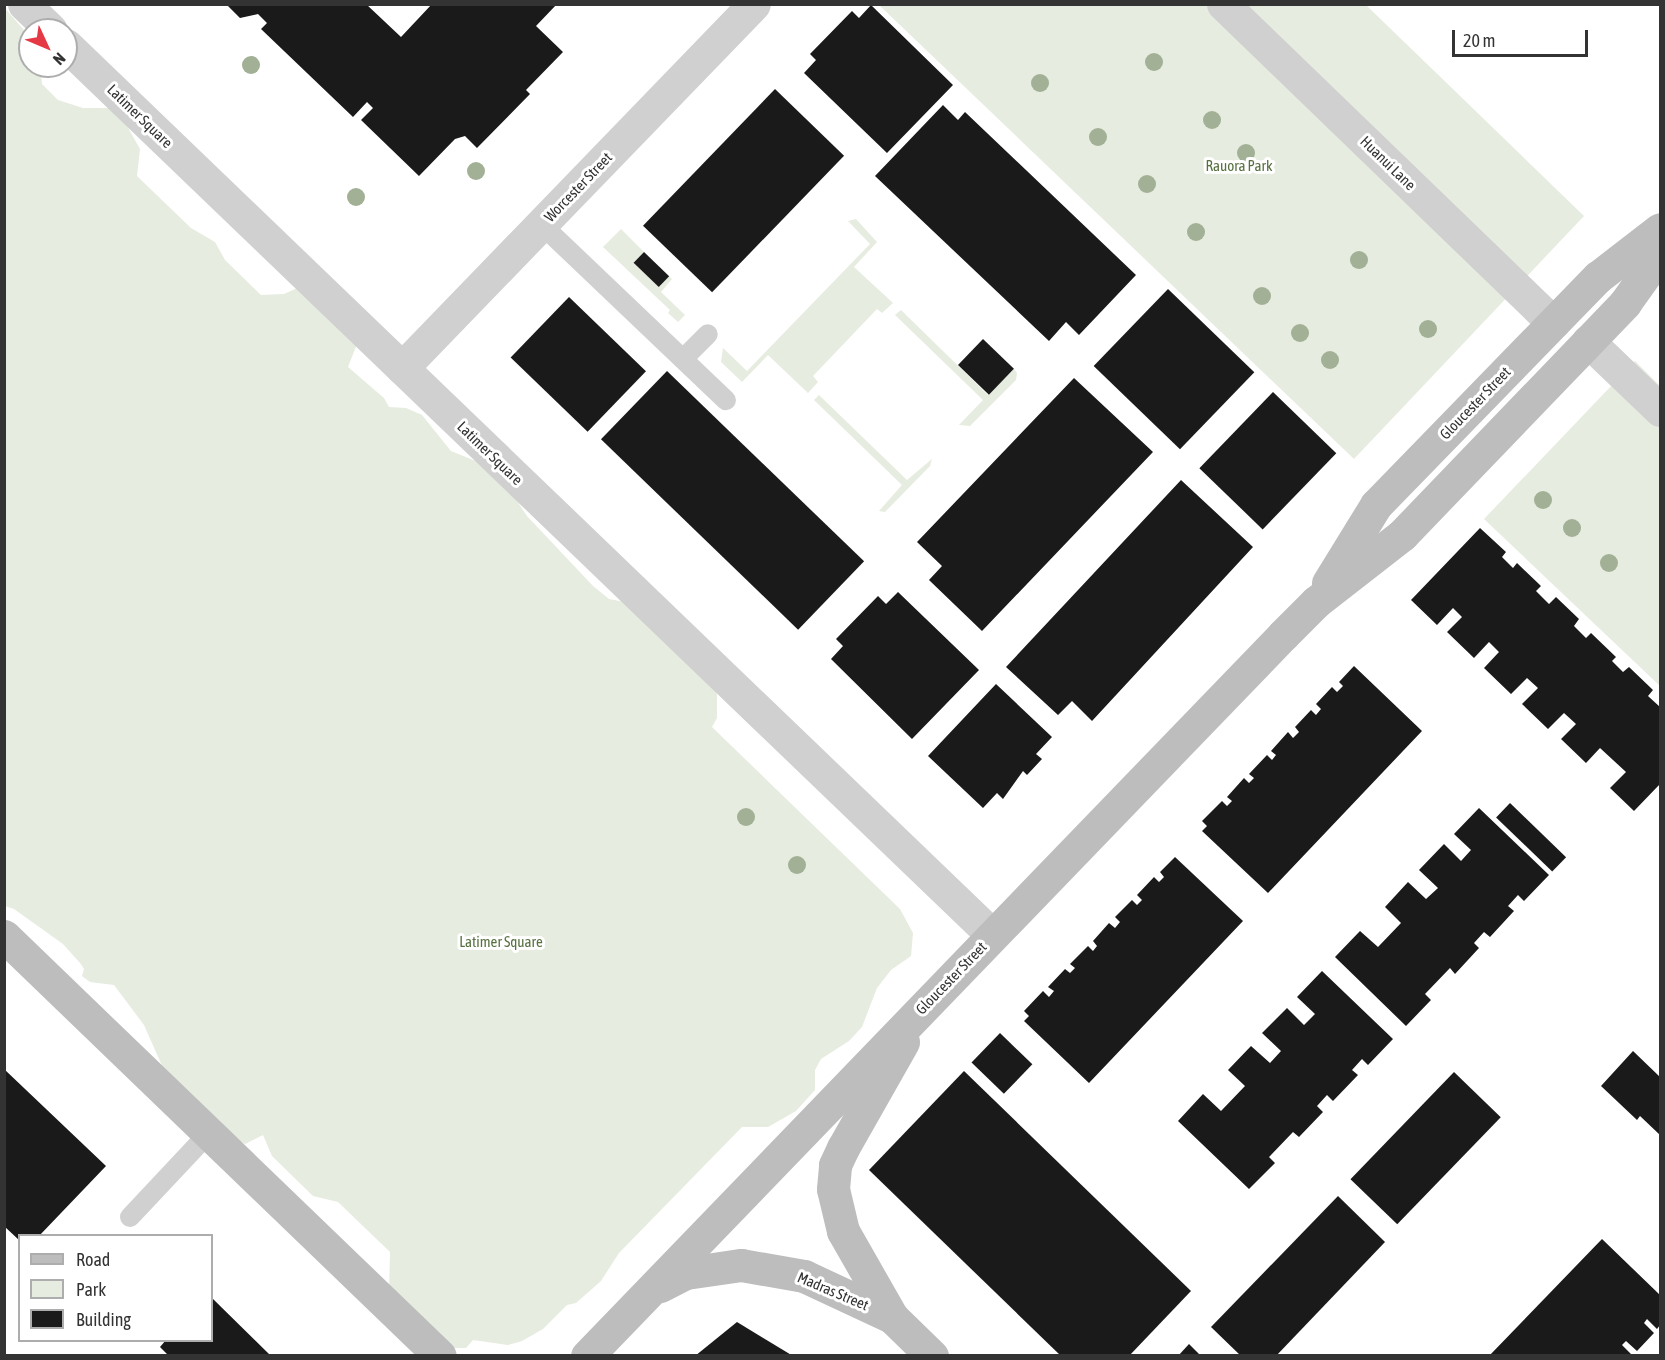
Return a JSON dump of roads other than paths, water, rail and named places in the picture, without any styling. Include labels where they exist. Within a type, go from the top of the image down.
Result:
[{"type":"street","points":[[24,4],[39,18]]},
{"type":"street","name":"Worcester Street","points":[[402,368],[753,4]]},
{"type":"street","name":"Huanui Lane","points":[[1223,4],[1553,323]]},
{"type":"street","name":"Latimer Square","points":[[78,57],[992,935]]},
{"type":"street","name":"Gloucester Street","points":[[1316,602],[1376,505],[1598,277],[1660,229]]},
{"type":"street","name":"Gloucester Street","points":[[587,1356],[1316,602],[1402,535],[1625,303],[1660,254]]},
{"type":"street","points":[[1588,341],[1660,410]]},
{"type":"street","points":[[4,936],[441,1356]]},
{"type":"street","points":[[892,1317],[843,1231],[833,1189],[835,1165],[898,1057],[911,1020]]},
{"type":"street","name":"Madras Street","points":[[650,1291],[686,1273],[714,1267],[770,1268],[830,1287],[892,1317],[932,1356]]},
{"type":"lane","points":[[542,225],[726,400]]},
{"type":"lane","points":[[683,360],[708,334]]},
{"type":"lane","points":[[130,1218],[208,1134]]},
{"type":"park label","name":"Rauora Park","points":[[1239,166]]}]
